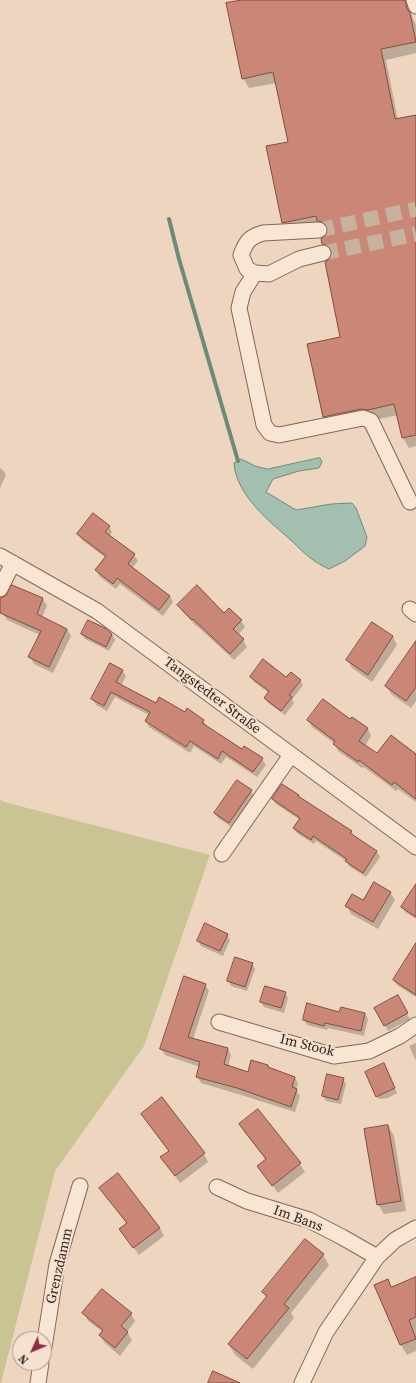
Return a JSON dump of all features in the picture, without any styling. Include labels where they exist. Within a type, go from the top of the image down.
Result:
[{"type":"street","points":[[414,0],[416,6]]},
{"type":"street","points":[[319,230],[263,233],[246,242],[241,255],[247,269],[255,273],[269,274],[299,259],[323,253]]},
{"type":"street","points":[[255,273],[243,292],[239,308],[264,425],[270,433],[279,435],[362,418],[371,421],[410,502]]},
{"type":"street","name":"Tangstedter Straße","points":[[0,556],[97,611],[416,847]]},
{"type":"street","points":[[0,589],[13,563]]},
{"type":"street","points":[[222,854],[291,755]]},
{"type":"street","name":"Im Stook","points":[[219,1022],[334,1056],[369,1050],[400,1036],[416,1026]]},
{"type":"street","name":"Grenzdamm","points":[[47,1331],[57,1264],[80,1186]]},
{"type":"street","name":"Im Bans","points":[[217,1186],[247,1201],[309,1220],[377,1257]]},
{"type":"street","points":[[302,1383],[326,1332],[377,1257],[395,1240],[416,1228]]},
{"type":"street","points":[[38,1383],[40,1371]]},
{"type":"shaded area","points":[[320,458],[322,462],[319,468],[299,471],[273,479],[266,492],[296,510],[331,504],[352,503],[356,508],[367,537],[365,546],[345,561],[329,569],[309,557],[255,506],[241,486],[236,475],[234,463],[241,459],[255,466],[267,469]]},
{"type":"shaded area","points":[[0,799],[4,802],[210,855],[144,1046],[55,1171],[14,1331],[12,1331],[12,1340],[0,1383]]},
{"type":"building","points":[[242,0],[405,0],[407,9],[410,13],[416,42],[381,49],[395,119],[416,115],[416,435],[402,438],[394,404],[368,410],[361,409],[323,417],[307,344],[340,337],[325,262],[332,256],[332,251],[329,246],[322,244],[321,239],[327,234],[328,229],[323,222],[317,221],[316,216],[282,223],[266,146],[288,142],[273,72],[242,79],[226,3]]},
{"type":"building","points":[[93,513],[110,526],[105,532],[135,554],[128,564],[170,596],[159,610],[117,578],[113,584],[95,570],[106,556],[77,534]]},
{"type":"building","points":[[12,585],[43,598],[37,614],[67,629],[49,667],[28,657],[41,631],[0,613],[0,598],[5,596]]},
{"type":"building","points":[[197,585],[224,613],[229,608],[242,620],[233,629],[244,639],[230,654],[177,605]]},
{"type":"building","points":[[88,620],[105,628],[112,634],[106,647],[81,634]]},
{"type":"building","points":[[372,622],[393,636],[368,675],[346,660]]},
{"type":"building","points":[[416,641],[416,687],[406,701],[385,686]]},
{"type":"building","points":[[263,659],[286,677],[291,672],[301,680],[289,695],[292,697],[281,711],[264,698],[269,691],[250,677]]},
{"type":"building","points":[[110,663],[123,670],[116,682],[156,703],[159,697],[185,712],[187,708],[204,720],[202,723],[242,749],[244,746],[263,758],[253,772],[222,751],[218,759],[190,741],[186,747],[145,721],[150,712],[111,692],[104,706],[91,699]]},
{"type":"building","points":[[323,699],[350,719],[352,717],[368,728],[359,741],[377,753],[391,735],[416,754],[416,799],[394,782],[392,785],[359,760],[358,762],[333,744],[335,741],[307,720]]},
{"type":"building","points":[[237,780],[252,790],[229,823],[214,813]]},
{"type":"building","points":[[282,784],[352,831],[350,833],[377,851],[363,873],[345,861],[347,859],[313,836],[311,840],[293,828],[300,818],[272,799]]},
{"type":"building","points":[[374,882],[391,892],[373,922],[345,906],[352,894],[363,900]]},
{"type":"building","points":[[416,884],[416,917],[401,907]]},
{"type":"building","points":[[205,923],[228,934],[220,951],[197,941]]},
{"type":"building","points":[[416,943],[416,995],[393,980]]},
{"type":"building","points":[[235,957],[253,963],[245,987],[227,981]]},
{"type":"building","points":[[184,976],[206,984],[188,1037],[228,1048],[224,1064],[248,1072],[251,1060],[268,1065],[268,1067],[295,1077],[292,1087],[297,1089],[291,1107],[237,1088],[196,1077],[200,1062],[160,1049]]},
{"type":"building","points":[[265,986],[286,992],[281,1008],[260,1002]]},
{"type":"building","points":[[398,995],[408,1013],[384,1026],[374,1008]]},
{"type":"building","points":[[307,1003],[339,1012],[341,1007],[365,1013],[361,1031],[325,1023],[324,1026],[303,1020]]},
{"type":"building","points":[[384,1063],[395,1088],[376,1097],[365,1072]]},
{"type":"building","points":[[327,1074],[344,1078],[338,1100],[322,1096]]},
{"type":"building","points":[[162,1097],[205,1153],[175,1176],[160,1157],[169,1151],[141,1114]]},
{"type":"building","points":[[258,1109],[301,1163],[272,1186],[257,1166],[266,1159],[239,1124]]},
{"type":"building","points":[[388,1125],[401,1201],[377,1205],[364,1129]]},
{"type":"building","points":[[118,1173],[160,1228],[133,1248],[119,1229],[127,1223],[99,1188]]},
{"type":"building","points":[[305,1239],[324,1254],[284,1304],[289,1308],[247,1359],[228,1344],[267,1296],[262,1292]]},
{"type":"building","points":[[416,1277],[416,1317],[409,1320],[416,1339],[400,1345],[374,1285],[388,1279],[391,1287]]},
{"type":"building","points":[[102,1289],[132,1313],[121,1326],[128,1332],[115,1348],[99,1335],[103,1330],[82,1313]]},
{"type":"building","points":[[213,1371],[240,1383],[208,1383]]},
{"type":"waterway","points":[[169,219],[179,259],[238,461]]},
{"type":"tunnel","points":[[319,230],[416,209]]},
{"type":"tunnel","points":[[323,253],[416,234]]}]
